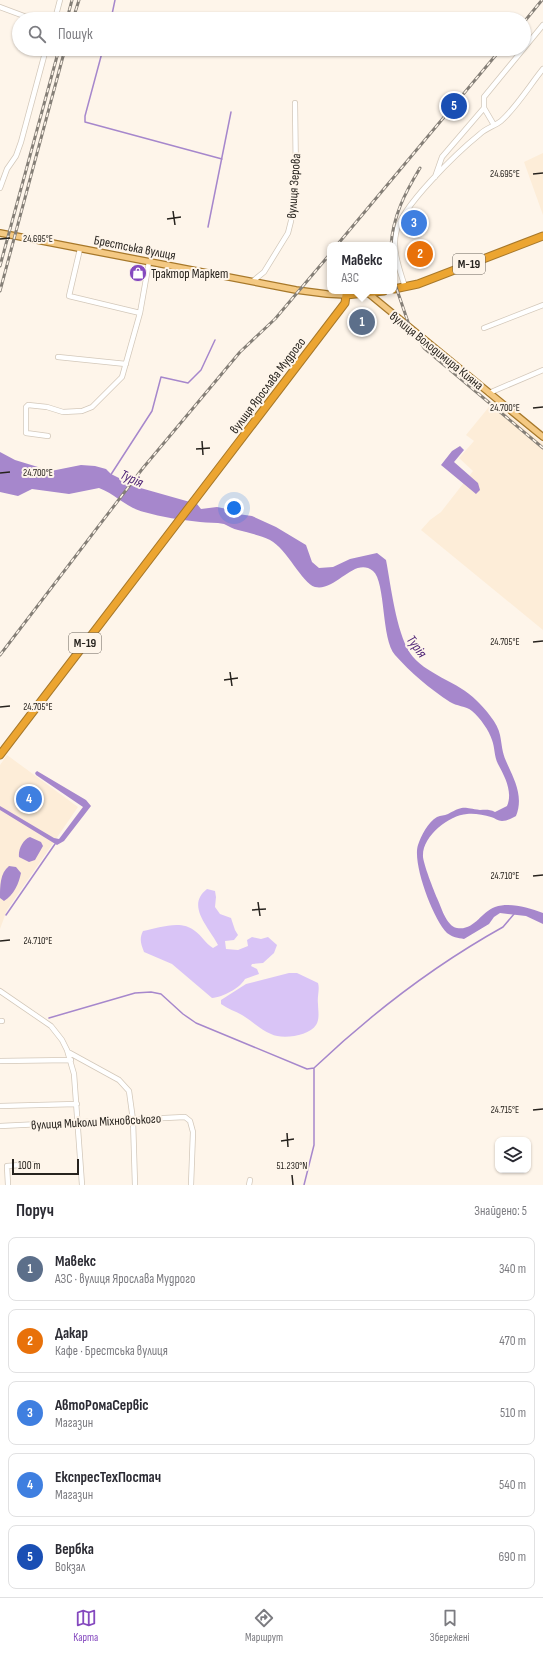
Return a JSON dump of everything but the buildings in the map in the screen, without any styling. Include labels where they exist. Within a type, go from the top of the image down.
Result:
[{"type":"highway","name":"М-19","points":[[397,289],[543,236]]},
{"type":"highway","name":"Брестська вулиця","points":[[346,295],[357,294]]},
{"type":"highway","name":"вулиця Ярослава Мудрого","points":[[0,755],[345,303],[346,295]]},
{"type":"main road","name":"Брестська вулиця","points":[[0,233],[149,262],[327,293]]},
{"type":"main road","name":"Брестська вулиця","points":[[335,294],[346,295]]},
{"type":"main road","name":"вулиця Володимира Кияна","points":[[369,294],[543,437]]},
{"type":"street","points":[[57,12],[60,0]]},
{"type":"street","points":[[0,7],[13,12]]},
{"type":"street","points":[[531,40],[543,25]]},
{"type":"street","points":[[0,188],[7,169],[16,156],[21,142],[44,56]]},
{"type":"street","points":[[494,125],[484,108],[484,97],[518,56]]},
{"type":"street","points":[[396,242],[397,229],[410,207],[434,178],[473,139],[504,119],[543,69]]},
{"type":"street","name":"вулиця Зерова","points":[[253,281],[264,272],[288,233],[292,221],[296,181],[295,103]]},
{"type":"street","points":[[434,178],[442,157],[484,108]]},
{"type":"street","points":[[80,249],[69,296],[140,313]]},
{"type":"street","points":[[397,254],[405,287]]},
{"type":"street","points":[[48,436],[26,433],[26,407],[47,407],[69,412],[86,410],[92,407],[122,377],[140,313],[149,262]]},
{"type":"street","points":[[484,328],[543,304]]},
{"type":"street","points":[[58,357],[126,364]]},
{"type":"street","points":[[489,393],[543,370]]},
{"type":"street","points":[[0,991],[56,1032],[67,1050],[74,1074],[82,1185]]},
{"type":"street","points":[[67,1050],[119,1080],[129,1091],[133,1120],[135,1185]]},
{"type":"street","points":[[0,1061],[71,1060]]},
{"type":"street","points":[[0,1106],[76,1104]]},
{"type":"street","name":"вулиця Миколи Міхновського","points":[[0,1126],[185,1117],[190,1121],[193,1132],[191,1185]]},
{"type":"street","points":[[8,1185],[7,1166],[34,1164]]},
{"type":"shaded area","points":[[543,153],[543,215],[524,162]]},
{"type":"shaded area","points":[[493,402],[543,443],[543,630],[421,530],[430,520],[441,512],[473,471],[459,458],[474,441],[466,435]]},
{"type":"shaded area","points":[[460,446],[464,450],[454,462],[478,483],[480,490],[476,494],[441,465],[452,451]]},
{"type":"shaded area","points":[[0,452],[15,460],[51,471],[81,465],[95,466],[106,469],[111,474],[137,487],[197,504],[201,509],[217,507],[227,509],[238,514],[252,516],[276,527],[306,545],[312,562],[319,568],[333,567],[350,559],[377,553],[386,560],[401,633],[410,653],[424,667],[469,694],[491,716],[499,730],[504,755],[517,788],[519,802],[516,816],[513,818],[499,821],[479,814],[460,815],[445,822],[427,841],[423,855],[424,863],[442,910],[450,924],[457,928],[468,927],[490,909],[507,905],[519,906],[543,913],[543,924],[526,916],[500,913],[494,917],[489,924],[464,939],[447,933],[441,926],[430,904],[421,877],[417,853],[418,845],[425,830],[437,817],[447,815],[461,808],[489,810],[495,812],[507,806],[509,801],[509,790],[506,779],[495,755],[491,736],[478,717],[470,709],[452,703],[435,692],[395,655],[387,637],[380,587],[377,577],[373,571],[366,568],[359,568],[330,584],[323,587],[315,587],[305,579],[276,544],[258,535],[236,530],[224,524],[179,519],[144,512],[132,507],[99,488],[69,494],[32,489],[18,496],[0,492]]},
{"type":"shaded area","points":[[7,755],[78,807],[7,910],[0,929],[0,765]]},
{"type":"shaded area","points":[[37,771],[86,800],[91,806],[64,841],[57,845],[0,810],[0,806],[54,838],[59,839],[83,807],[36,775],[35,773]]},
{"type":"shaded area","points":[[30,837],[41,842],[43,846],[35,860],[29,862],[19,857],[19,854],[23,842]]},
{"type":"shaded area","points":[[9,866],[16,867],[21,873],[16,888],[11,896],[4,901],[0,898],[0,884],[4,872]]},
{"type":"shaded area","points":[[207,889],[215,891],[215,907],[220,914],[231,918],[238,935],[234,940],[225,941],[226,949],[238,950],[248,946],[247,940],[252,937],[261,939],[268,937],[277,945],[274,953],[263,963],[252,964],[251,966],[257,969],[259,974],[245,979],[231,992],[212,998],[172,964],[144,952],[141,942],[143,931],[170,925],[177,925],[189,927],[213,948],[218,945],[201,917],[199,910],[198,903],[201,896]]},
{"type":"shaded area","points":[[289,973],[297,973],[318,983],[318,1020],[313,1029],[308,1032],[288,1037],[276,1036],[221,1004],[221,1000],[246,984]]},
{"type":"waterway","points":[[112,12],[115,0]]},
{"type":"waterway","points":[[101,56],[85,116],[85,122],[222,159]]},
{"type":"waterway","points":[[208,227],[231,112]]},
{"type":"waterway","points":[[110,476],[152,411],[161,377],[188,383],[201,370],[215,340]]},
{"type":"waterway","points":[[6,915],[55,844]]},
{"type":"waterway","points":[[304,1185],[314,1145],[314,1068],[358,1028],[404,992],[452,958],[503,927],[514,914]]},
{"type":"waterway","points":[[49,1018],[135,993],[151,992],[161,994],[183,1014],[196,1023],[307,1069],[314,1068]]},
{"type":"railway","points":[[69,12],[72,0]]},
{"type":"railway","points":[[75,12],[79,0]]},
{"type":"railway","points":[[531,13],[542,0]]},
{"type":"railway","points":[[0,266],[57,56]]},
{"type":"railway","points":[[0,291],[63,56]]},
{"type":"railway","points":[[340,242],[495,56]]},
{"type":"railway","points":[[391,242],[397,214],[409,186],[420,168]]},
{"type":"railway","points":[[0,655],[143,468],[240,352],[275,319],[327,258]]},
{"type":"railway","points":[[397,290],[409,325],[424,348],[543,448]]},
{"type":"place","name":"Вербка","points":[[454,106]]},
{"type":"place","name":"АвтоРомаСервіс","points":[[414,223]]},
{"type":"place","name":"Дакар","points":[[420,254]]},
{"type":"place","name":"Трактор Маркет","points":[[138,273]]},
{"type":"place","name":"Мавекс","points":[[362,322]]},
{"type":"place","name":"ЕкспресТехПостач","points":[[29,799]]},
{"type":"water label","name":"Турія","points":[[132,478]]},
{"type":"water label","name":"Турія","points":[[417,646]]}]
